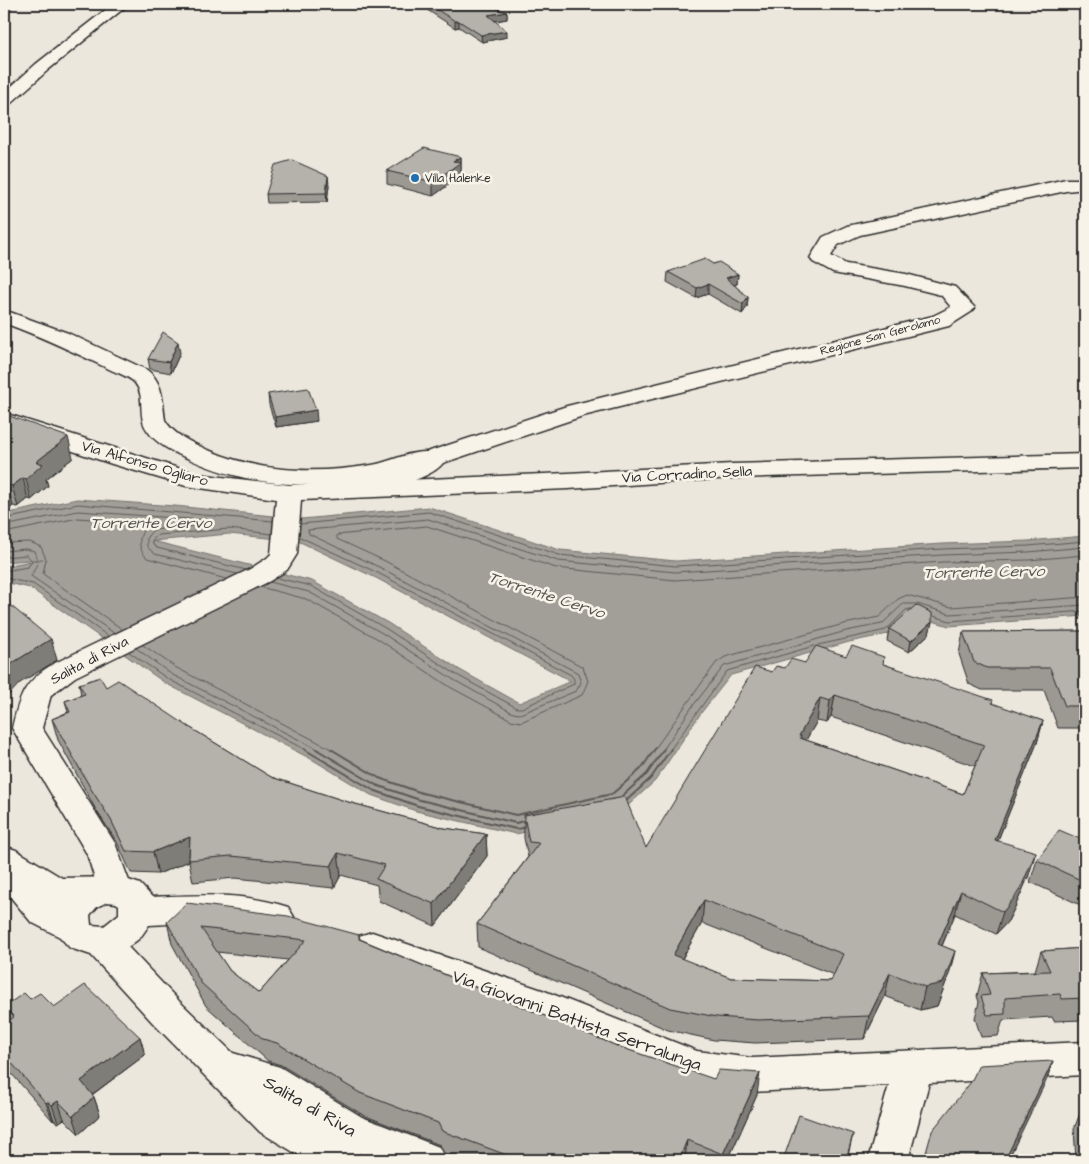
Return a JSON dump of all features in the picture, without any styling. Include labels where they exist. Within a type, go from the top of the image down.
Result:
[{"type":"street","points":[[4,101],[42,67],[121,5]]},
{"type":"street","name":"Regione San Gerolamo","points":[[421,461],[575,411],[941,321],[964,308],[948,291],[906,280],[840,269],[820,258],[830,242],[854,230],[1066,185],[1085,184]]},
{"type":"street","points":[[4,316],[96,354],[135,373],[146,381],[153,405],[153,422],[160,432],[182,447],[239,470],[267,476],[309,477],[374,472],[421,461],[431,463],[412,473],[322,491]]},
{"type":"street","name":"Via Alfonso Ogliaro","points":[[4,420],[121,459],[195,481],[289,499]]},
{"type":"street","name":"Via Corradino Sella","points":[[289,499],[322,491],[568,481],[732,471],[1085,461]]},
{"type":"street","name":"Salita di Riva","points":[[117,897],[102,852],[26,728],[34,694],[48,680],[65,670],[260,575],[277,564],[284,554],[289,499]]},
{"type":"street","points":[[4,859],[56,891],[117,897],[188,908],[237,909],[304,922]]},
{"type":"street","points":[[4,864],[43,912],[86,934],[111,939],[130,928],[136,920],[117,897]]},
{"type":"street","points":[[86,934],[71,919],[78,903],[117,897]]},
{"type":"street","name":"Salita di Riva","points":[[86,934],[274,1119],[342,1160]]},
{"type":"street","name":"Via Giovanni Battista Serralunga","points":[[337,934],[529,1001],[695,1066],[752,1075],[1085,1059]]},
{"type":"street","name":"Salita di Riva","points":[[222,1066],[266,1079],[348,1130],[425,1160]]},
{"type":"street","points":[[888,1160],[914,1067]]},
{"type":"water","name":"Torrente Cervo","points":[[77,499],[175,506],[302,519],[429,507],[560,550],[676,561],[943,544],[1028,541],[1085,536],[1085,616],[949,626],[909,614],[888,634],[849,642],[731,675],[701,713],[655,781],[621,812],[516,834],[416,811],[371,795],[313,760],[165,683],[30,588],[4,582],[4,566],[43,559],[4,562],[4,514]],"holes":[[[229,534],[298,541],[376,578],[571,681],[519,703],[460,670],[388,623],[312,581],[153,541]]]},
{"type":"building","points":[[428,4],[484,4],[507,12],[488,15],[507,31],[481,35]]},
{"type":"building","points":[[424,148],[461,157],[453,161],[461,162],[433,182],[387,171]]},
{"type":"building","points":[[292,160],[328,176],[326,193],[266,194],[275,165]]},
{"type":"building","points":[[705,259],[713,264],[719,262],[738,274],[726,278],[748,297],[743,304],[708,284],[697,288],[668,272]]},
{"type":"building","points":[[163,332],[178,342],[169,362],[148,359]]},
{"type":"building","points":[[308,388],[316,410],[275,417],[268,394]]},
{"type":"building","points":[[4,414],[68,437],[36,462],[43,464],[26,479],[23,478],[12,486],[8,485],[4,488]]},
{"type":"building","points":[[4,600],[51,639],[14,662],[4,672]]},
{"type":"building","points":[[916,605],[932,613],[932,622],[911,641],[889,629]]},
{"type":"building","points":[[1085,631],[1085,706],[1065,706],[1050,668],[987,668],[974,662],[963,632]]},
{"type":"building","points":[[816,646],[846,656],[852,646],[884,657],[883,664],[993,700],[992,703],[1043,721],[995,840],[1036,852],[1022,885],[1003,912],[961,891],[938,944],[955,951],[943,983],[925,987],[890,973],[869,1016],[758,1020],[717,1017],[670,1008],[477,924],[539,843],[529,842],[524,815],[625,797],[646,848],[755,667],[772,672],[776,666],[785,668],[791,659],[805,663]],"holes":[[[835,695],[984,745],[963,794],[800,738],[801,736],[799,736],[820,698],[830,701]],[[704,900],[843,954],[831,981],[731,978],[673,955]]]},
{"type":"building","points":[[100,677],[106,687],[118,680],[189,727],[271,777],[348,802],[444,828],[486,834],[434,904],[376,879],[385,865],[338,853],[331,866],[231,856],[189,860],[190,837],[153,852],[126,851],[111,820],[91,789],[52,719],[70,712],[65,701],[85,694],[79,684]]},
{"type":"building","points":[[1059,830],[1085,841],[1085,882],[1037,860]]},
{"type":"building","points":[[187,903],[288,916],[359,935],[359,939],[617,1046],[714,1079],[719,1070],[760,1073],[723,1154],[687,1140],[679,1160],[520,1160],[442,1131],[438,1123],[360,1093],[277,1043],[263,1039],[201,983],[167,922]],"holes":[[[201,928],[306,940],[259,993],[230,971]]]},
{"type":"building","points":[[1085,948],[1085,998],[1062,999],[1060,994],[1005,998],[1005,1014],[987,1015],[981,996],[990,995],[983,973],[1050,971],[1041,951]]},
{"type":"building","points":[[85,985],[140,1037],[81,1081],[94,1097],[73,1116],[58,1101],[52,1105],[48,1102],[46,1103],[4,1054],[4,1024],[14,1017],[4,1007],[24,993],[30,999],[40,993],[54,1007]]},
{"type":"building","points":[[1053,1061],[1005,1160],[924,1160],[932,1131],[971,1082],[979,1065]]},
{"type":"building","points":[[1081,1111],[1085,1112],[1085,1160],[1084,1160]]},
{"type":"building","points":[[799,1115],[853,1134],[846,1160],[783,1160]]},
{"type":"waterway","points":[[1044,4],[1085,6]]},
{"type":"place","name":"Villa Halenke","points":[[415,178]]}]
